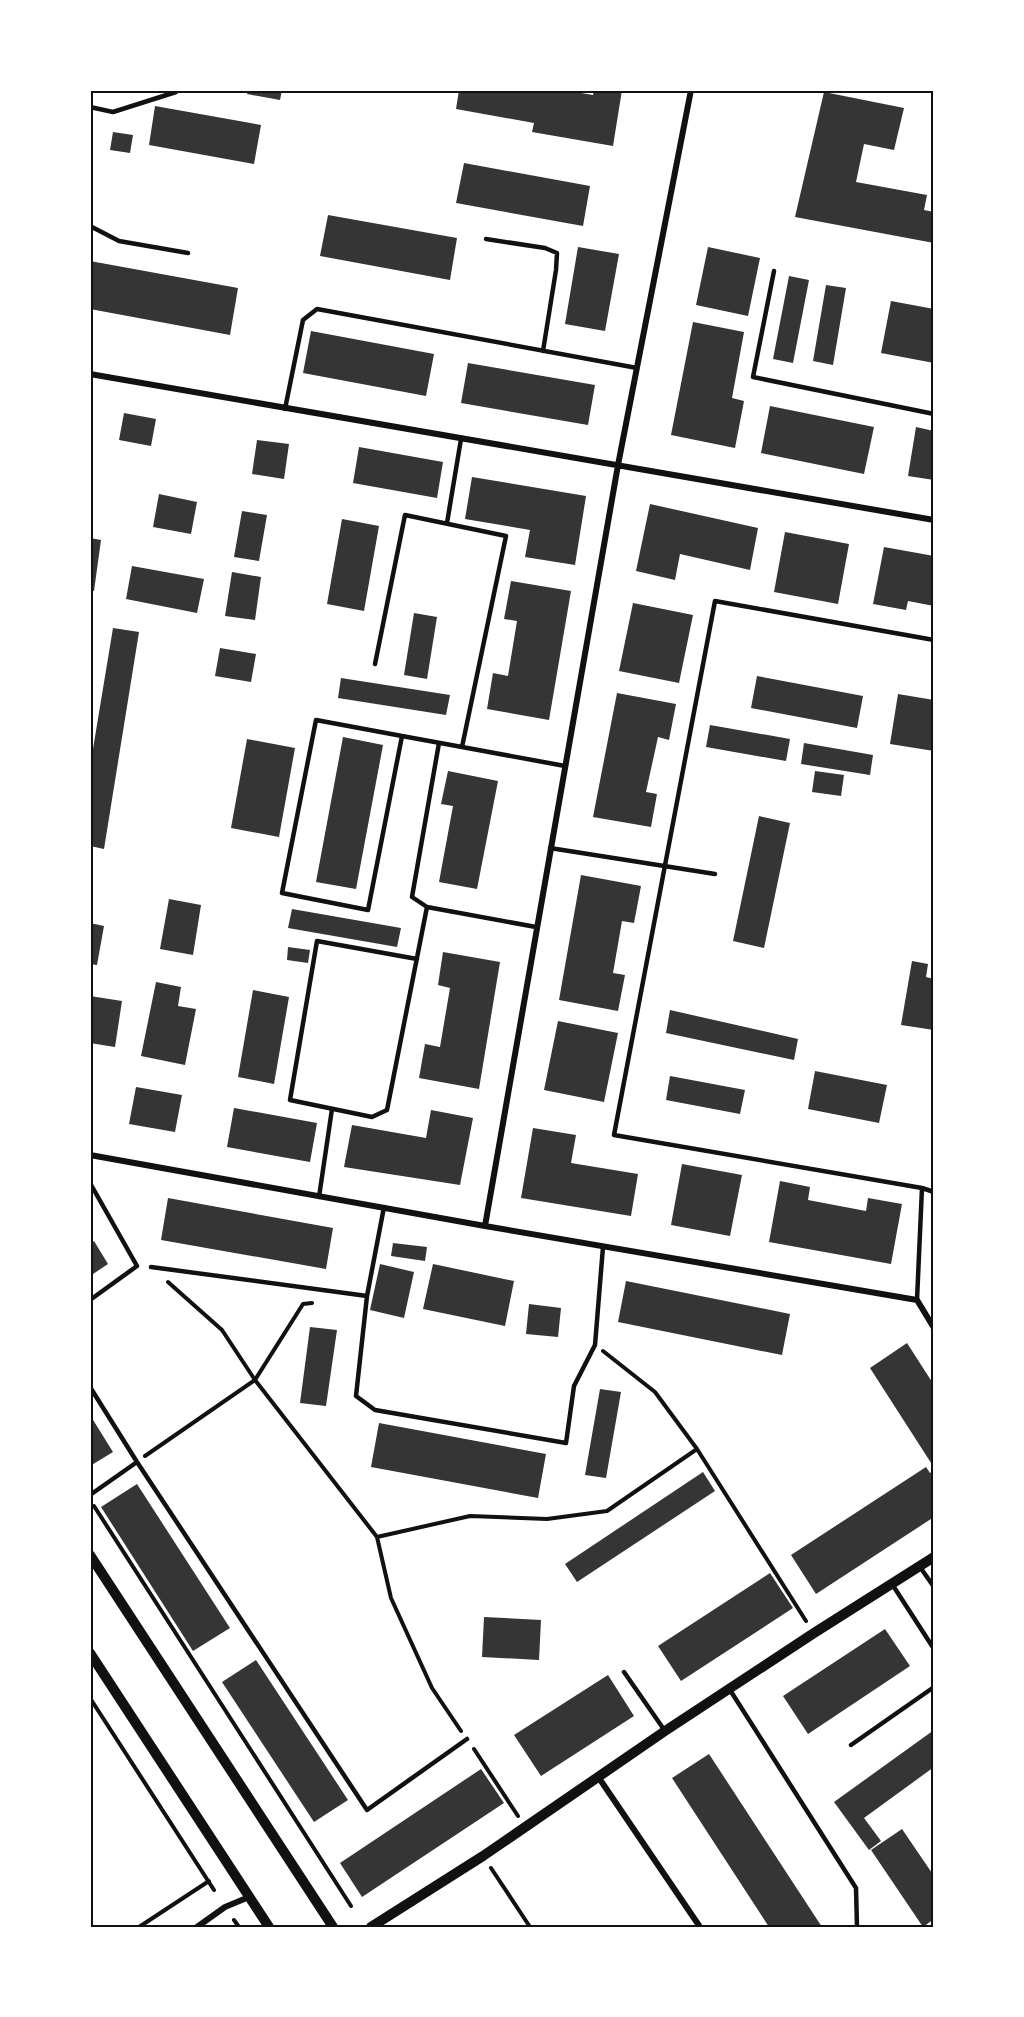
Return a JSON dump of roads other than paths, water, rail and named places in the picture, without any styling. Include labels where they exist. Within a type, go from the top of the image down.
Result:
[{"type":"street","points":[[484,1226],[618,465],[691,90]]},
{"type":"street","points":[[90,374],[934,520]]},
{"type":"street","points":[[90,1155],[603,1247],[917,1300],[934,1328]]},
{"type":"street","points":[[90,1555],[333,1927]]},
{"type":"street","points":[[371,1927],[483,1856],[665,1731],[814,1633],[934,1557]]},
{"type":"street","points":[[90,1653],[269,1927]]},
{"type":"street","points":[[599,1778],[700,1927]]},
{"type":"street","points":[[197,1927],[225,1907],[249,1897]]},
{"type":"lane","points":[[90,107],[113,112],[176,92],[176,90]]},
{"type":"lane","points":[[90,226],[119,241],[188,253]]},
{"type":"lane","points":[[486,239],[546,248],[557,254],[543,351]]},
{"type":"lane","points":[[774,271],[753,377],[934,414]]},
{"type":"lane","points":[[285,409],[303,320],[317,309],[637,368]]},
{"type":"lane","points":[[447,523],[461,439]]},
{"type":"lane","points":[[375,664],[405,515],[506,536],[462,747]]},
{"type":"lane","points":[[934,640],[715,602],[614,1135],[922,1188],[934,1192]]},
{"type":"lane","points":[[402,736],[368,910],[282,893],[316,720],[565,765]]},
{"type":"lane","points":[[439,743],[412,897],[427,907],[536,927]]},
{"type":"lane","points":[[550,848],[715,874]]},
{"type":"lane","points":[[417,959],[317,941],[290,1100],[372,1117],[387,1110],[417,959],[427,907]]},
{"type":"lane","points":[[319,1197],[332,1109]]},
{"type":"lane","points":[[90,1183],[137,1266],[90,1300]]},
{"type":"lane","points":[[917,1300],[922,1188]]},
{"type":"lane","points":[[384,1207],[367,1296],[356,1396],[375,1410],[566,1443],[574,1386],[596,1345],[603,1247]]},
{"type":"lane","points":[[151,1267],[367,1296]]},
{"type":"lane","points":[[90,1387],[367,1810],[467,1739]]},
{"type":"lane","points":[[90,1495],[137,1462]]},
{"type":"lane","points":[[920,1567],[934,1587]]},
{"type":"lane","points":[[892,1584],[934,1649]]},
{"type":"lane","points":[[624,1672],[665,1731]]},
{"type":"lane","points":[[851,1744],[934,1687]]},
{"type":"lane","points":[[730,1690],[856,1888],[857,1927]]}]
